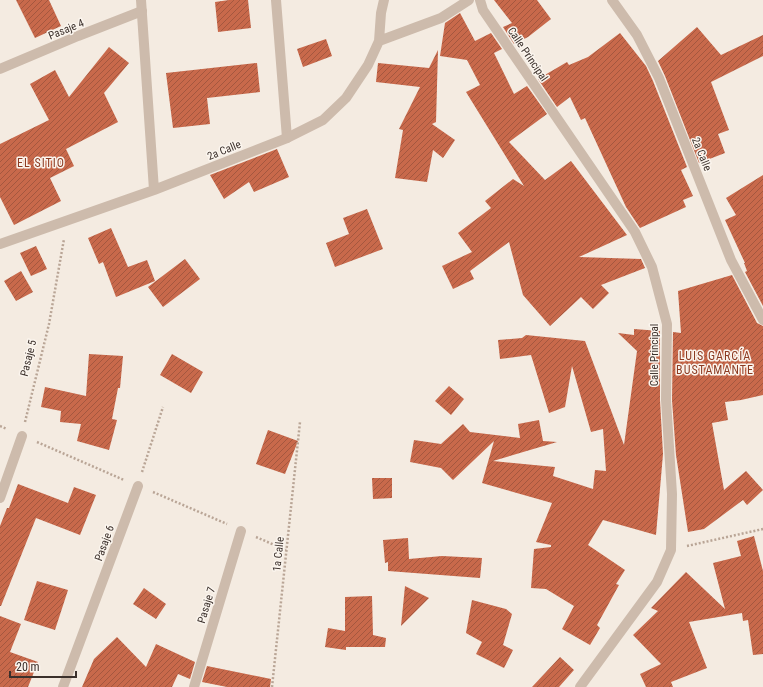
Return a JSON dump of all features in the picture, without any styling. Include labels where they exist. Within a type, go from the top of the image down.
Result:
[{"type":"street","points":[[141,0],[154,190]]},
{"type":"street","points":[[276,0],[287,138]]},
{"type":"street","name":"2a Calle","points":[[0,244],[154,190],[287,138],[323,120],[346,98],[368,65],[379,41],[381,13],[384,0]]},
{"type":"street","points":[[379,41],[441,18],[469,0]]},
{"type":"street","name":"Calle Principal","points":[[480,0],[483,10],[635,232],[652,267],[667,324],[666,400],[672,494],[671,550],[657,582],[580,687]]},
{"type":"street","name":"2a Calle","points":[[612,0],[637,35],[659,78],[731,260],[763,320]]},
{"type":"street","name":"Pasaje 4","points":[[0,69],[78,36],[142,12]]},
{"type":"street","points":[[0,498],[22,436]]},
{"type":"street","name":"Pasaje 6","points":[[63,687],[138,486]]},
{"type":"street","name":"Pasaje 7","points":[[194,687],[241,530]]},
{"type":"path","name":"Pasaje 5","points":[[22,436],[49,324],[67,220]]},
{"type":"path","points":[[138,486],[164,406]]},
{"type":"path","name":"1a Calle","points":[[272,687],[300,422]]},
{"type":"path","points":[[671,550],[763,529]]},
{"type":"building","points":[[16,0],[49,0],[61,26],[35,38]]},
{"type":"building","points":[[248,0],[251,28],[218,32],[215,2]]},
{"type":"building","points":[[494,0],[537,0],[551,19],[528,37],[514,44],[503,27],[512,23]]},
{"type":"building","points":[[460,13],[475,41],[491,33],[502,49],[494,53],[514,94],[527,86],[547,114],[509,142],[545,180],[571,161],[627,235],[579,257],[641,259],[645,268],[601,285],[609,293],[593,309],[581,297],[550,326],[523,295],[509,242],[470,271],[474,279],[453,289],[442,266],[472,252],[458,233],[491,208],[485,201],[513,179],[524,186],[466,92],[480,85],[467,60],[440,56],[445,23]]},
{"type":"building","points":[[697,27],[721,55],[763,35],[763,56],[711,82],[729,130],[718,134],[725,153],[699,163],[658,61]]},
{"type":"building","points":[[620,33],[646,66],[653,81],[687,167],[681,170],[693,196],[683,200],[686,207],[640,228],[626,207],[585,118],[581,120],[570,97],[557,107],[538,79],[567,62],[569,65],[588,57]]},
{"type":"building","points":[[326,39],[332,56],[303,67],[297,49]]},
{"type":"building","points":[[109,47],[129,63],[104,93],[118,122],[66,149],[74,166],[50,178],[61,201],[14,225],[0,197],[0,144],[49,120],[30,84],[55,70],[69,97]]},
{"type":"building","points":[[438,50],[436,122],[432,124],[455,140],[443,158],[433,150],[427,182],[395,178],[403,130],[399,129],[420,87],[376,82],[378,63],[429,68]]},
{"type":"building","points":[[257,63],[260,92],[207,98],[210,124],[173,128],[166,73]]},
{"type":"building","points":[[277,149],[289,177],[254,192],[249,182],[224,199],[210,175]]},
{"type":"building","points":[[763,175],[763,306],[745,272],[747,271],[745,263],[725,220],[736,215],[726,198]]},
{"type":"building","points":[[367,209],[383,249],[335,267],[326,243],[349,234],[343,218]]},
{"type":"building","points":[[111,228],[128,267],[147,260],[155,281],[116,297],[103,262],[99,264],[88,238]]},
{"type":"building","points":[[36,246],[47,269],[31,276],[20,253]]},
{"type":"building","points":[[185,259],[200,279],[163,307],[148,287]]},
{"type":"building","points":[[21,271],[33,292],[16,301],[4,281]]},
{"type":"building","points":[[732,275],[757,323],[763,326],[763,395],[725,402],[728,420],[712,423],[724,490],[746,471],[763,490],[747,505],[743,500],[704,529],[688,532],[676,455],[672,400],[673,332],[681,333],[678,291]]},
{"type":"building","points":[[634,329],[660,331],[660,400],[663,454],[656,535],[603,520],[588,545],[625,570],[616,584],[619,585],[597,625],[600,628],[590,645],[562,629],[574,606],[546,589],[531,588],[534,549],[551,547],[551,545],[536,542],[552,503],[482,483],[494,441],[453,480],[441,468],[410,462],[414,440],[441,444],[463,424],[470,432],[520,438],[518,424],[539,420],[543,441],[557,442],[493,461],[555,467],[553,476],[593,489],[595,470],[606,471],[603,429],[591,432],[572,366],[565,407],[549,413],[531,355],[500,359],[498,340],[522,338],[526,335],[585,341],[624,445],[637,351],[618,333],[634,335]]},
{"type":"building","points":[[89,354],[123,356],[120,388],[118,388],[112,419],[117,420],[109,450],[77,441],[81,424],[60,422],[61,411],[41,407],[45,387],[86,396]]},
{"type":"building","points":[[172,354],[203,372],[191,393],[160,375]]},
{"type":"building","points":[[449,386],[464,399],[451,415],[435,401]]},
{"type":"building","points":[[268,430],[298,441],[285,474],[256,464]]},
{"type":"building","points":[[372,478],[392,478],[392,498],[373,499]]},
{"type":"building","points":[[18,484],[68,503],[74,487],[96,495],[80,535],[36,518],[0,606],[0,526]]},
{"type":"building","points":[[754,536],[763,571],[763,654],[753,655],[748,620],[743,621],[742,613],[689,622],[707,668],[671,682],[673,687],[646,687],[640,674],[661,664],[633,635],[658,611],[651,608],[686,572],[725,609],[713,563],[741,556],[737,541]]},
{"type":"building","points":[[408,538],[409,559],[442,556],[482,558],[480,578],[388,571],[388,562],[385,563],[383,540]]},
{"type":"building","points":[[37,581],[68,590],[55,630],[24,620]]},
{"type":"building","points":[[405,586],[429,598],[401,626]]},
{"type":"building","points":[[144,588],[166,604],[156,619],[133,604]]},
{"type":"building","points":[[372,596],[373,635],[386,638],[385,647],[346,647],[346,650],[325,647],[328,628],[345,631],[345,597]]},
{"type":"building","points":[[472,600],[506,609],[512,614],[503,645],[513,650],[504,668],[476,654],[482,642],[466,633]]},
{"type":"building","points":[[0,616],[21,624],[10,652],[38,662],[28,687],[0,687]]},
{"type":"building","points":[[117,637],[146,667],[156,644],[195,662],[190,679],[178,674],[172,687],[82,687],[94,659]]},
{"type":"building","points":[[560,657],[574,670],[559,687],[532,687]]},
{"type":"building","points":[[207,666],[271,679],[270,687],[227,687],[202,682]]},
{"type":"district","name":"EL SITIO","points":[[41,163]]},
{"type":"district","name":"LUIS GARCÍA BUSTAMANTE","points":[[715,363]]}]
